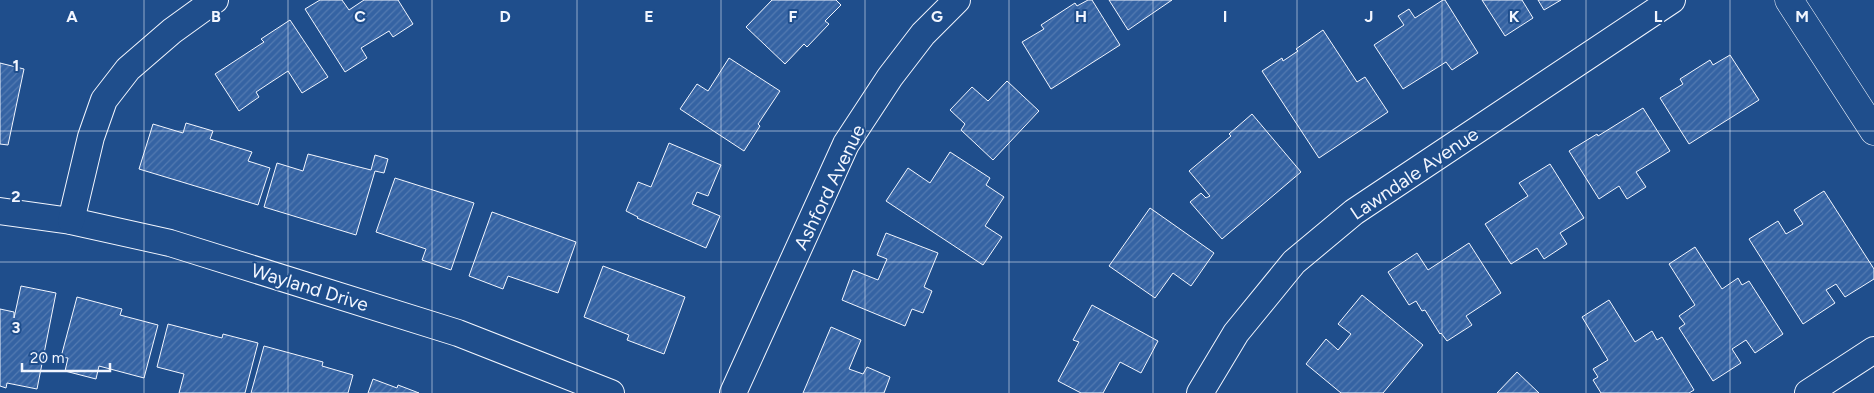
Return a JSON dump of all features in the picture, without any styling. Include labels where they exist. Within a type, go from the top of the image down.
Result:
[{"type":"street","points":[[71,221],[90,136],[104,100],[128,69],[172,30],[215,0]]},
{"type":"street","name":"Ashford Avenue","points":[[733,393],[846,144],[890,78],[923,34],[957,0]]},
{"type":"street","name":"Lawndale Avenue","points":[[1200,393],[1236,333],[1294,262],[1354,212],[1672,0]]},
{"type":"street","points":[[1789,0],[1874,131]]},
{"type":"street","name":"Wayland Drive","points":[[0,211],[71,221],[170,243],[449,330],[611,393]]},
{"type":"street","points":[[1808,393],[1874,350]]},
{"type":"building","points":[[320,0],[342,0],[349,10],[364,0],[398,0],[413,24],[393,37],[389,31],[361,48],[367,58],[345,72],[305,9]]},
{"type":"building","points":[[772,0],[836,0],[841,5],[825,21],[829,24],[807,47],[804,44],[785,64],[746,27]]},
{"type":"building","points":[[1092,0],[1120,45],[1051,89],[1022,42],[1044,29],[1041,25],[1075,3],[1077,6]]},
{"type":"building","points":[[1109,0],[1172,0],[1128,30]]},
{"type":"building","points":[[1445,0],[1478,53],[1452,70],[1446,62],[1403,89],[1374,45],[1404,25],[1398,16],[1409,9],[1415,18]]},
{"type":"building","points":[[1482,0],[1522,0],[1533,18],[1505,36]]},
{"type":"building","points":[[1538,0],[1561,0],[1544,10]]},
{"type":"building","points":[[290,20],[328,77],[302,93],[288,71],[256,92],[259,97],[239,111],[215,74],[264,42],[261,39]]},
{"type":"building","points":[[1323,30],[1357,82],[1365,77],[1388,112],[1319,158],[1262,71],[1282,58],[1283,61],[1298,51],[1296,49]]},
{"type":"building","points":[[1730,55],[1759,100],[1689,144],[1660,98],[1683,84],[1680,79],[1710,60],[1713,65]]},
{"type":"building","points":[[729,58],[780,91],[758,124],[760,126],[744,151],[680,109],[697,84],[708,91]]},
{"type":"building","points":[[0,63],[24,69],[8,145],[0,144]]},
{"type":"building","points":[[1007,81],[1039,111],[993,160],[961,130],[965,124],[950,110],[972,87],[988,101]]},
{"type":"building","points":[[1643,108],[1670,151],[1636,172],[1646,187],[1627,199],[1619,186],[1599,199],[1569,151],[1597,134],[1598,136]]},
{"type":"building","points":[[1252,114],[1301,172],[1222,239],[1190,202],[1201,193],[1206,198],[1210,196],[1189,171],[1231,136],[1229,134]]},
{"type":"building","points":[[186,123],[213,131],[210,139],[252,152],[248,161],[270,168],[258,205],[139,169],[153,124],[183,133]]},
{"type":"building","points":[[669,143],[721,165],[708,196],[697,192],[692,204],[720,216],[706,248],[637,218],[626,211],[638,182],[651,187]]},
{"type":"building","points":[[950,152],[990,178],[986,185],[1004,197],[985,226],[1002,237],[983,265],[886,201],[908,168],[930,183]]},
{"type":"building","points":[[308,154],[371,170],[375,155],[388,159],[384,173],[375,171],[356,235],[264,207],[277,163],[303,171]]},
{"type":"building","points":[[1550,164],[1584,218],[1560,233],[1567,244],[1544,259],[1537,248],[1511,264],[1485,224],[1528,196],[1519,183]]},
{"type":"building","points":[[395,178],[474,203],[451,270],[422,260],[426,249],[376,232]]},
{"type":"building","points":[[1824,191],[1874,269],[1874,279],[1845,297],[1836,284],[1826,290],[1835,303],[1803,324],[1749,239],[1778,221],[1786,234],[1803,224],[1794,210]]},
{"type":"building","points":[[1150,208],[1214,253],[1191,286],[1173,273],[1155,298],[1109,266]]},
{"type":"building","points":[[492,212],[576,242],[558,293],[508,276],[503,289],[469,276]]},
{"type":"building","points":[[886,233],[938,253],[924,287],[932,291],[923,313],[912,309],[905,326],[842,300],[853,270],[878,280],[887,259],[877,255]]},
{"type":"building","points":[[1469,243],[1501,293],[1466,316],[1472,325],[1447,341],[1440,334],[1425,310],[1422,311],[1416,301],[1409,305],[1388,272],[1417,253],[1428,270]]},
{"type":"building","points":[[1695,247],[1722,289],[1738,278],[1742,285],[1749,281],[1783,334],[1755,353],[1746,340],[1732,349],[1741,363],[1713,381],[1679,328],[1685,324],[1679,316],[1695,305],[1669,264]]},
{"type":"building","points":[[603,266],[685,297],[664,354],[627,340],[629,335],[584,317]]},
{"type":"building","points":[[21,286],[56,293],[37,389],[7,383],[6,388],[0,386],[0,309],[14,312],[14,318]]},
{"type":"building","points":[[1362,295],[1423,345],[1383,393],[1341,393],[1306,364],[1326,339],[1338,350],[1351,334],[1338,324]]},
{"type":"building","points":[[77,297],[122,309],[120,315],[158,325],[144,378],[99,366],[96,379],[65,371],[68,358],[61,357]]},
{"type":"building","points":[[1609,300],[1635,342],[1652,331],[1657,340],[1662,337],[1694,390],[1689,393],[1601,393],[1593,380],[1598,377],[1593,369],[1608,360],[1582,317]]},
{"type":"building","points":[[1092,305],[1158,341],[1141,373],[1120,362],[1103,393],[1081,393],[1058,381],[1079,342],[1073,340]]},
{"type":"building","points":[[168,324],[222,338],[223,334],[258,343],[245,393],[179,393],[184,374],[157,367]]},
{"type":"building","points":[[831,327],[861,340],[849,369],[863,374],[867,367],[890,377],[884,393],[803,393]]},
{"type":"building","points":[[264,346],[323,362],[322,366],[353,375],[348,393],[251,393]]},
{"type":"building","points":[[1517,372],[1539,393],[1497,393]]},
{"type":"building","points":[[373,379],[397,388],[398,385],[419,393],[368,393]]}]
